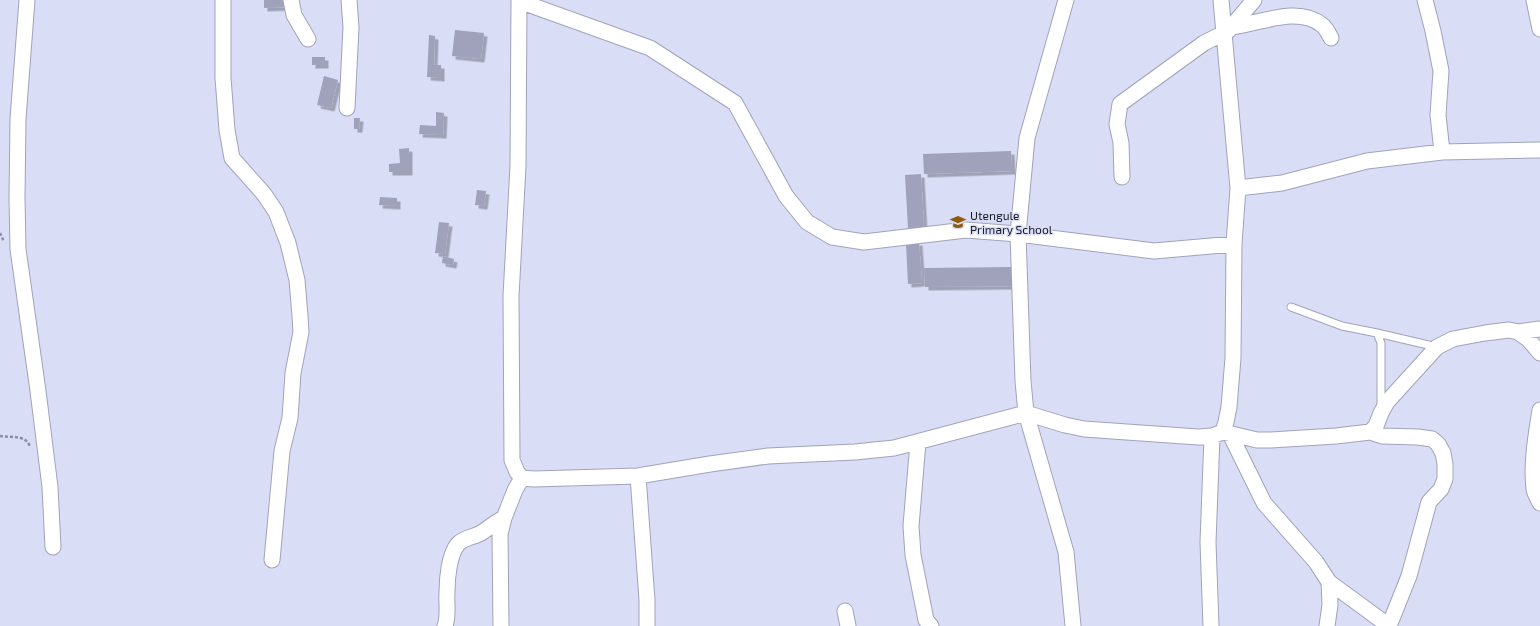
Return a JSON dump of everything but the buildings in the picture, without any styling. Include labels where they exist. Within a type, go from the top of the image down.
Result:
[{"type":"street","points":[[27,0],[18,119],[18,249],[50,487],[53,547]]},
{"type":"street","points":[[223,0],[223,78],[227,130],[232,158],[264,194],[276,212],[288,243],[295,272],[300,316],[301,332],[292,373],[290,418],[282,451],[272,560]]},
{"type":"street","points":[[291,0],[294,15],[308,39]]},
{"type":"street","points":[[347,108],[351,27],[349,0]]},
{"type":"street","points":[[1066,0],[1027,138],[1018,234],[1023,381],[1026,413],[1066,552],[1072,626]]},
{"type":"street","points":[[1210,626],[1208,542],[1222,434],[1226,422],[1233,358],[1234,244],[1238,188],[1227,32],[1221,0]]},
{"type":"street","points":[[1227,32],[1254,0]]},
{"type":"street","points":[[1425,0],[1441,70],[1438,115],[1442,152]]},
{"type":"street","points":[[1534,0],[1540,29]]},
{"type":"street","points":[[1222,434],[1264,503],[1316,562],[1328,582],[1389,626],[1409,576],[1429,502],[1441,490],[1445,479],[1443,453],[1438,444],[1432,439],[1382,436],[1370,432],[1336,436],[1271,440],[1256,440],[1222,434],[1198,437],[1084,429],[1026,413],[894,448],[855,452],[768,456],[638,476],[534,479],[522,478],[517,472],[512,460],[511,296],[518,166],[519,1],[650,48],[735,104],[786,196],[807,222],[832,237],[864,242],[966,230],[1018,234],[1154,251],[1234,244]]},
{"type":"street","points":[[1122,177],[1121,143],[1117,124],[1120,104],[1204,43],[1227,32],[1284,16],[1302,16],[1314,20],[1323,26],[1331,38]]},
{"type":"street","points":[[1238,188],[1282,183],[1367,161],[1442,152],[1540,150]]},
{"type":"street","points":[[1370,432],[1376,426],[1381,413],[1388,402],[1437,347],[1453,339],[1502,330],[1518,332],[1540,329]]},
{"type":"street","points":[[1518,332],[1528,339],[1540,353]]},
{"type":"street","points":[[1540,410],[1536,440],[1534,490],[1540,503]]},
{"type":"street","points":[[918,442],[911,526],[913,555],[927,624]]},
{"type":"street","points":[[638,476],[647,600],[647,626]]},
{"type":"street","points":[[501,626],[500,534],[504,518],[515,490],[522,478]]},
{"type":"street","points":[[446,626],[449,568],[458,544],[480,534],[494,522],[504,518]]},
{"type":"street","points":[[1327,626],[1330,606],[1328,582]]},
{"type":"street","points":[[845,611],[848,626]]},
{"type":"lane","points":[[1291,307],[1342,326],[1437,347]]},
{"type":"lane","points":[[1377,333],[1381,343],[1381,413]]},
{"type":"path","points":[[0,436],[22,438],[27,440],[31,452]]},
{"type":"place","name":"Utengule Primary School","points":[[958,222]]}]
